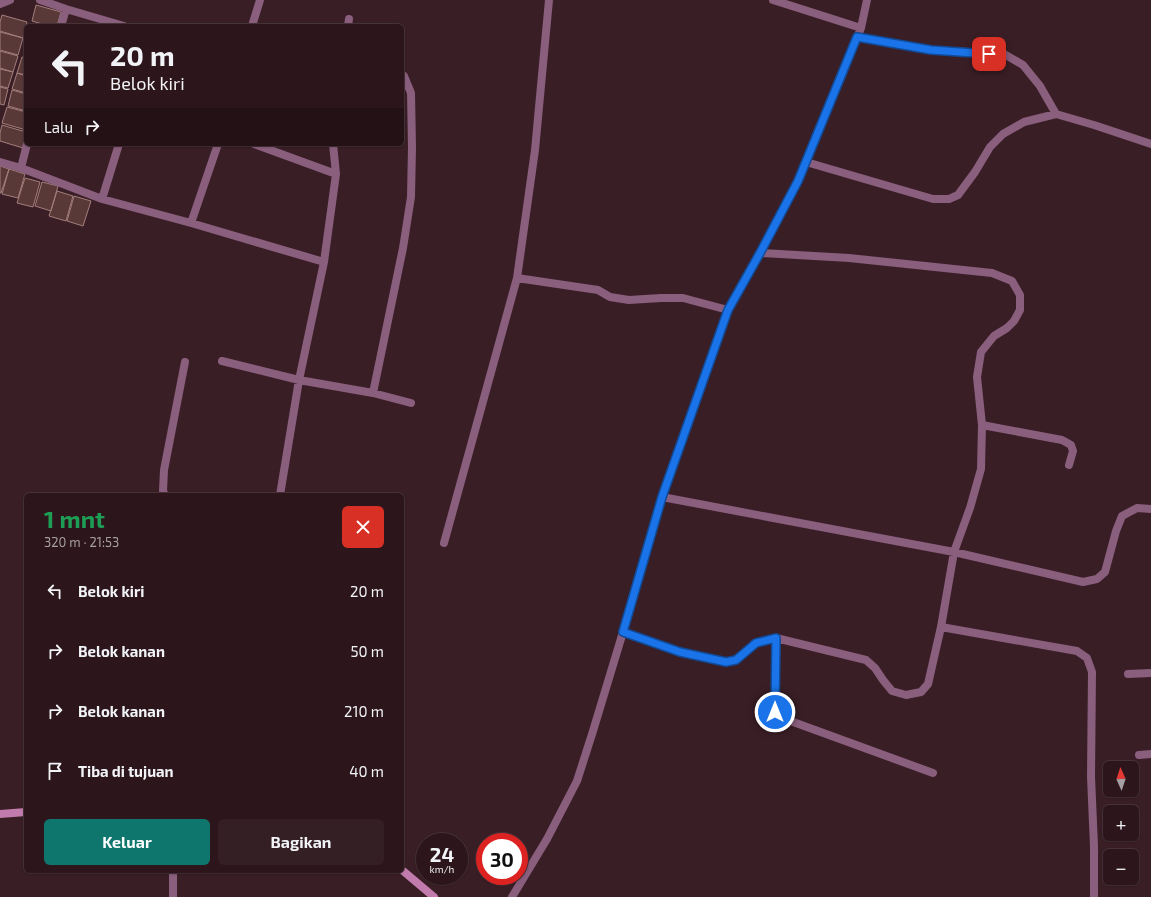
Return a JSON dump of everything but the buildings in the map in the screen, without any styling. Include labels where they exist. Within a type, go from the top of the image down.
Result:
[{"type":"street","points":[[0,4],[10,0]]},
{"type":"street","points":[[40,0],[117,24]]},
{"type":"street","points":[[253,24],[260,0]]},
{"type":"street","points":[[444,543],[517,278],[535,150],[549,0]]},
{"type":"street","points":[[773,0],[861,28]]},
{"type":"street","points":[[512,897],[547,839],[577,781],[623,632],[662,497],[728,310],[798,181],[861,28],[867,0]]},
{"type":"street","points":[[62,24],[66,9]]},
{"type":"street","points":[[857,37],[931,50],[1004,54],[1023,65],[1040,86],[1056,114]]},
{"type":"street","points":[[373,393],[403,248],[411,197],[411,93],[404,76]]},
{"type":"street","points":[[806,162],[933,199],[949,199],[958,195],[975,172],[990,147],[1003,134],[1024,122],[1056,114],[1151,144]]},
{"type":"street","points":[[21,168],[26,146]]},
{"type":"street","points":[[102,199],[118,146]]},
{"type":"street","points":[[191,223],[217,146]]},
{"type":"street","points":[[259,146],[336,174]]},
{"type":"street","points":[[280,493],[299,380],[324,262],[336,174],[333,146]]},
{"type":"street","points":[[0,162],[21,168],[102,199],[191,223],[324,262]]},
{"type":"street","points":[[623,632],[680,652],[726,662],[736,660],[756,643],[776,638],[866,660],[875,668],[892,691],[906,695],[921,692],[928,684],[942,627],[954,552],[970,508],[981,469],[982,425],[977,377],[981,352],[994,336],[1008,328],[1014,321],[1020,310],[1020,295],[1012,281],[992,273],[849,258],[760,253]]},
{"type":"street","points":[[517,278],[598,290],[610,298],[629,300],[683,298],[728,310]]},
{"type":"street","points":[[222,361],[299,380],[373,393],[412,403]]},
{"type":"street","points":[[164,493],[164,470],[186,362]]},
{"type":"street","points":[[982,425],[1062,440],[1071,444],[1073,451],[1069,465]]},
{"type":"street","points":[[662,497],[954,552],[1083,582],[1097,579],[1105,572],[1116,531],[1122,516],[1137,508],[1151,509]]},
{"type":"street","points":[[942,627],[1077,651],[1087,658],[1092,672],[1090,777],[1094,846],[1094,897]]},
{"type":"street","points":[[776,638],[775,710],[778,716],[933,773]]},
{"type":"street","points":[[1128,674],[1151,673]]},
{"type":"street","points":[[1139,755],[1151,754]]},
{"type":"street","points":[[0,814],[24,812]]},
{"type":"street","points":[[404,872],[434,897]]},
{"type":"street","points":[[173,873],[173,897]]},
{"type":"route","points":[[775,712],[776,638],[756,643],[736,660],[726,662],[680,652],[623,632],[662,497],[728,310],[798,181],[857,37],[931,50],[989,54]]}]
